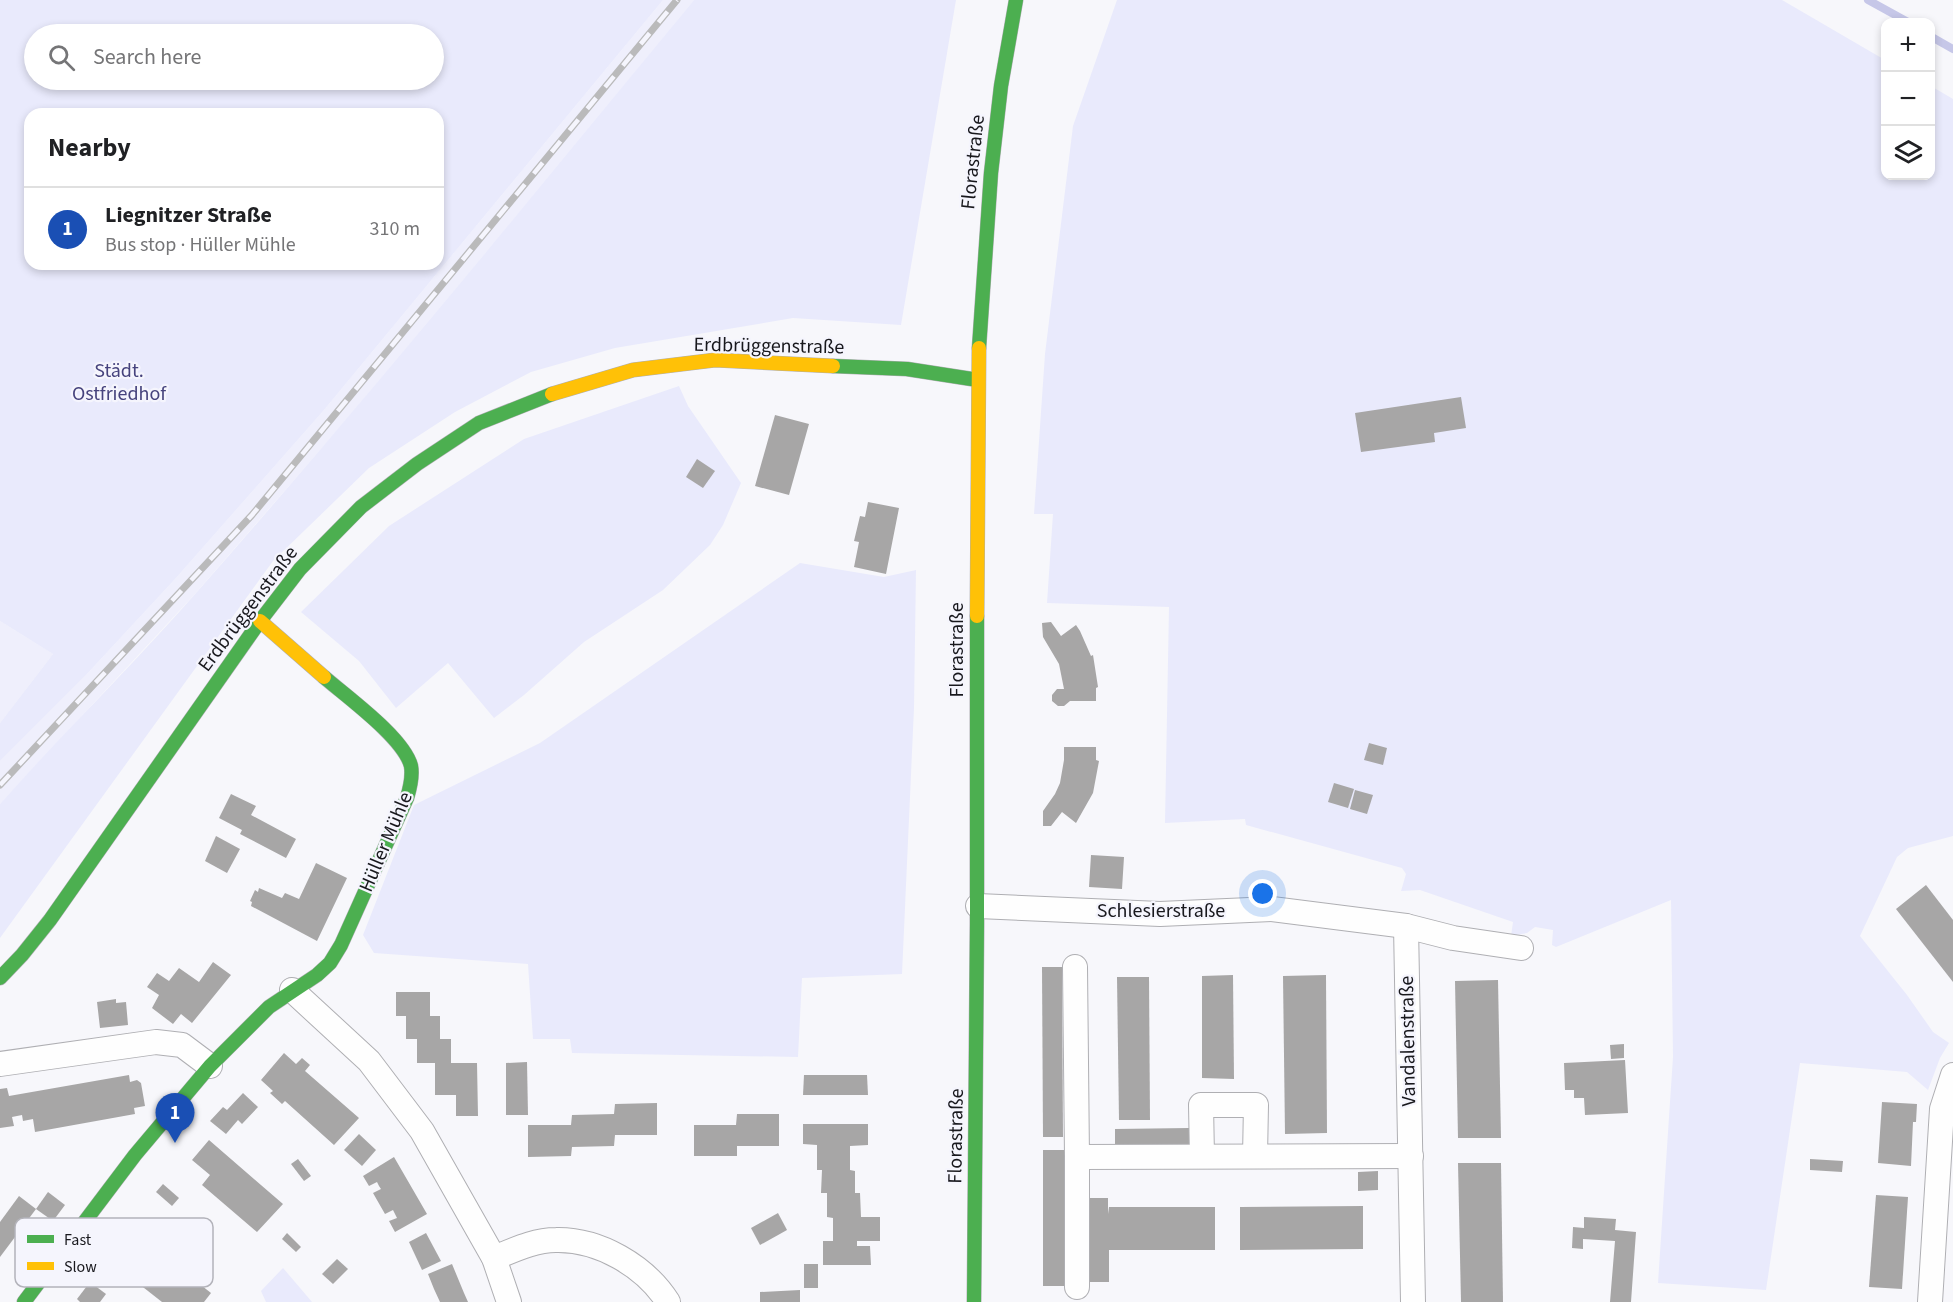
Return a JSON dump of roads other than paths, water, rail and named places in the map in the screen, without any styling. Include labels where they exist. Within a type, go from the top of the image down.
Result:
[{"type":"street","name":"Florastraße","points":[[974,1302],[978,906],[976,458],[978,380],[990,177],[1002,78],[1016,0]]},
{"type":"street","name":"Erdbrüggenstraße","points":[[0,978],[50,920],[260,621],[308,561],[361,507],[408,471],[479,423],[561,390],[633,370],[715,360],[907,369],[978,380]]},
{"type":"street","name":"Hüller Mühle","points":[[87,1218],[135,1155],[210,1066],[269,1007],[317,975],[330,963],[341,945],[407,798],[414,777],[408,757],[396,740],[260,621]]},
{"type":"street","name":"Schlesierstraße","points":[[978,906],[1160,914],[1272,909],[1406,927],[1453,938],[1521,948]]},
{"type":"street","name":"Vandalenstraße","points":[[1406,927],[1413,1302]]},
{"type":"street","points":[[1075,967],[1077,1287]]},
{"type":"street","points":[[292,990],[369,1061],[422,1131],[494,1258],[509,1302]]},
{"type":"street","points":[[0,1064],[156,1042],[182,1045],[210,1066]]},
{"type":"street","points":[[1930,1302],[1943,1247],[1942,1109],[1953,1075]]},
{"type":"street","points":[[1202,1156],[1201,1105],[1256,1105],[1255,1156]]},
{"type":"street","points":[[1077,1157],[1411,1156]]},
{"type":"street","points":[[494,1258],[526,1244],[555,1240],[581,1242],[606,1250],[633,1266],[657,1285],[668,1302]]},
{"type":"street","name":"Hüller Mühle","points":[[24,1302],[35,1287]]},
{"type":"waterway","points":[[1868,0],[1901,18]]},
{"type":"waterway","points":[[1935,39],[1953,49]]},
{"type":"railway","points":[[0,785],[252,515],[677,0]]},
{"type":"place","name":"Liegnitzer Straße","points":[[175,1143]]},
{"type":"park label","name":"Städt. Ostfriedhof","points":[[119,382]]}]
